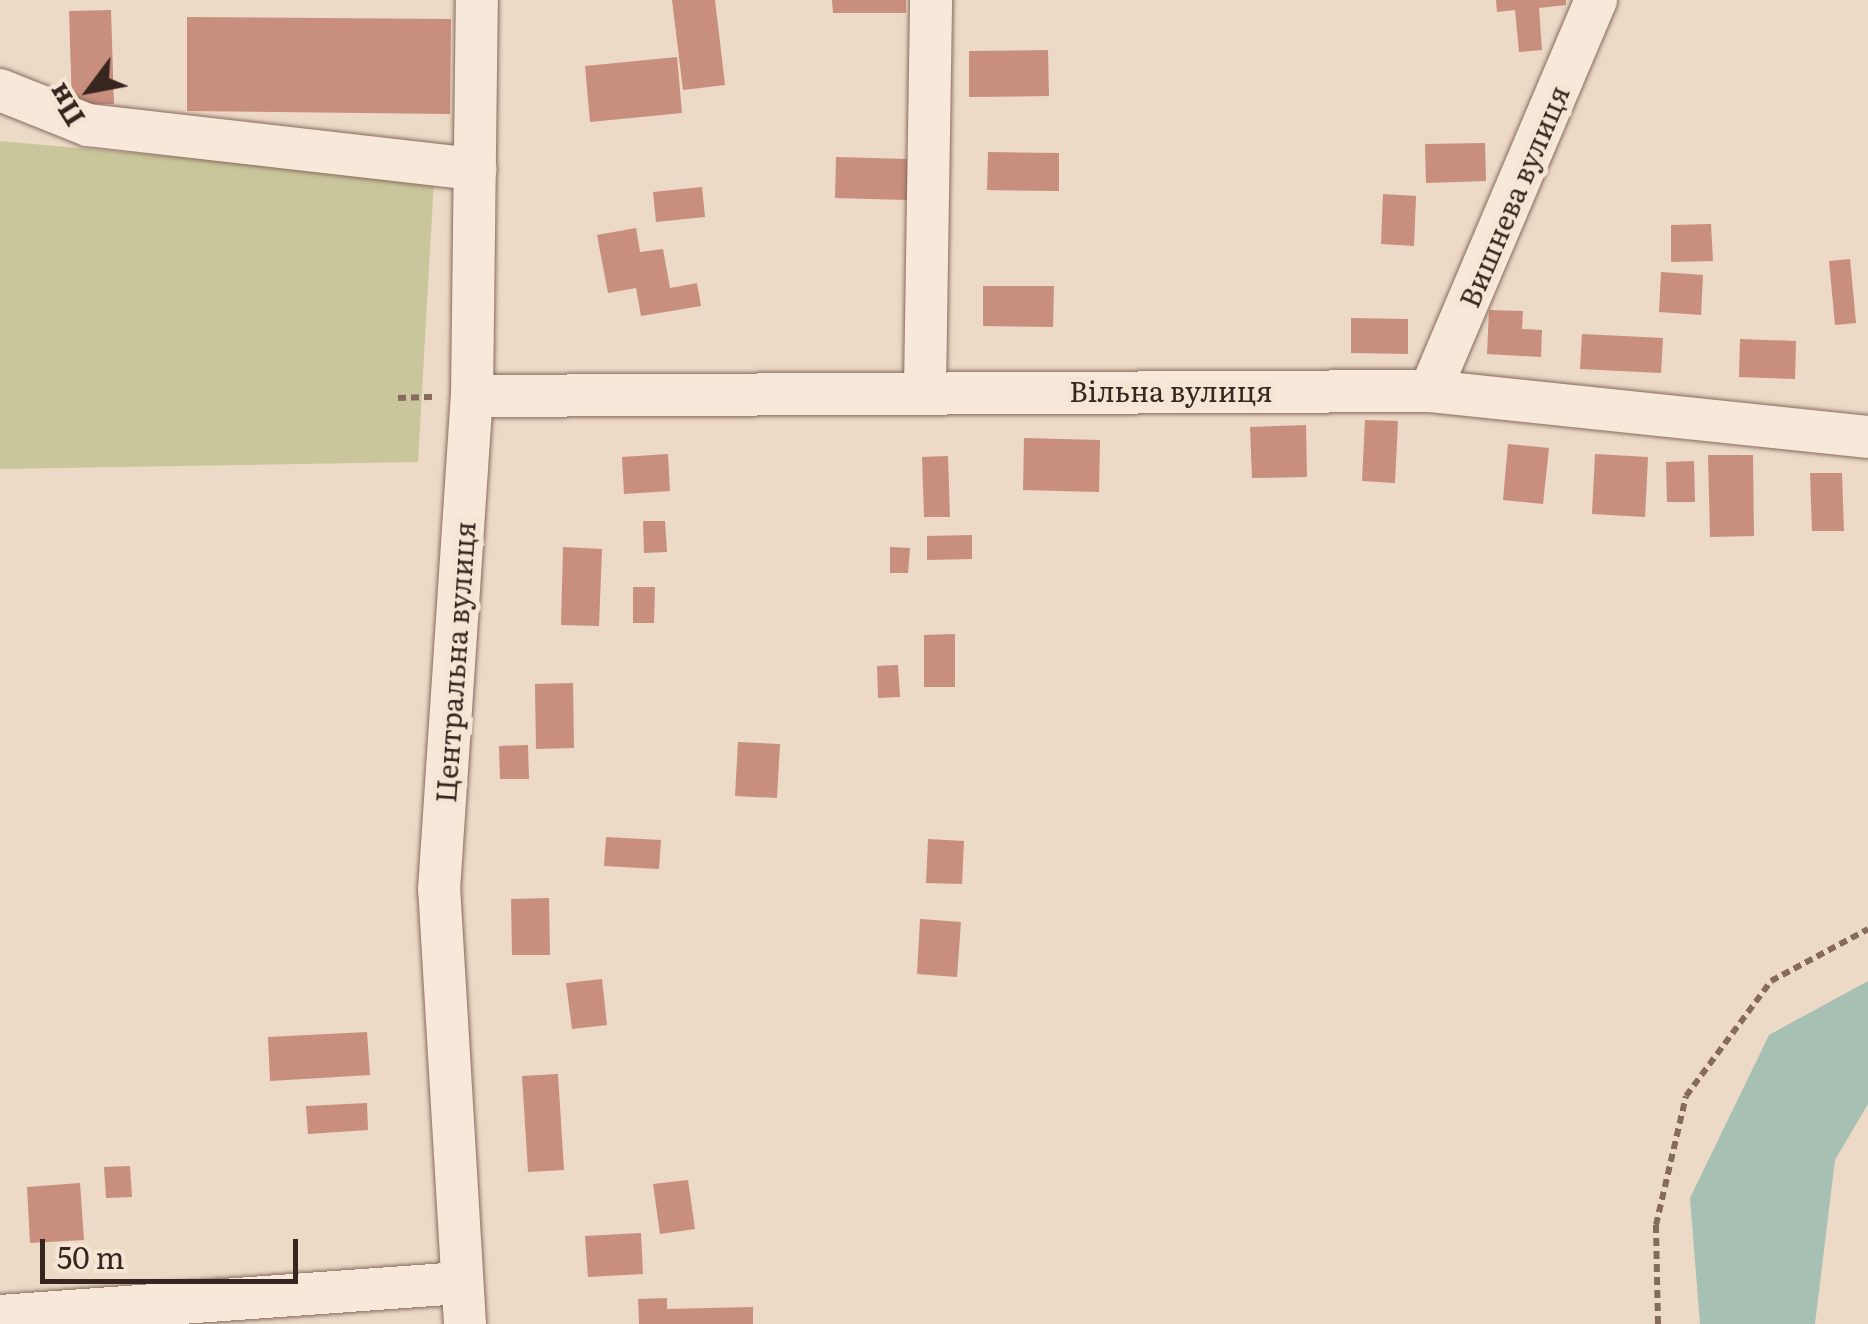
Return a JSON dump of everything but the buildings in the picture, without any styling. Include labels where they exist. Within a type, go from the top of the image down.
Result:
[{"type":"street","name":"Центральна вулиця","points":[[462,1304],[439,890],[472,396],[477,0]]},
{"type":"street","points":[[925,388],[931,0]]},
{"type":"street","name":"Вишнева вулиця","points":[[1430,392],[1596,0]]},
{"type":"street","points":[[0,90],[88,125],[476,169]]},
{"type":"street","name":"Вільна вулиця","points":[[472,396],[925,388],[1430,392],[1868,437]]},
{"type":"street","points":[[0,1316],[462,1304]]},
{"type":"path","points":[[1658,1324],[1656,1225],[1686,1096],[1770,981],[1868,929]]},
{"type":"shaded area","points":[[0,141],[434,180],[418,462],[0,469]]},
{"type":"shaded area","points":[[1868,981],[1868,1104],[1835,1160],[1815,1324],[1700,1324],[1690,1198],[1769,1035]]}]
